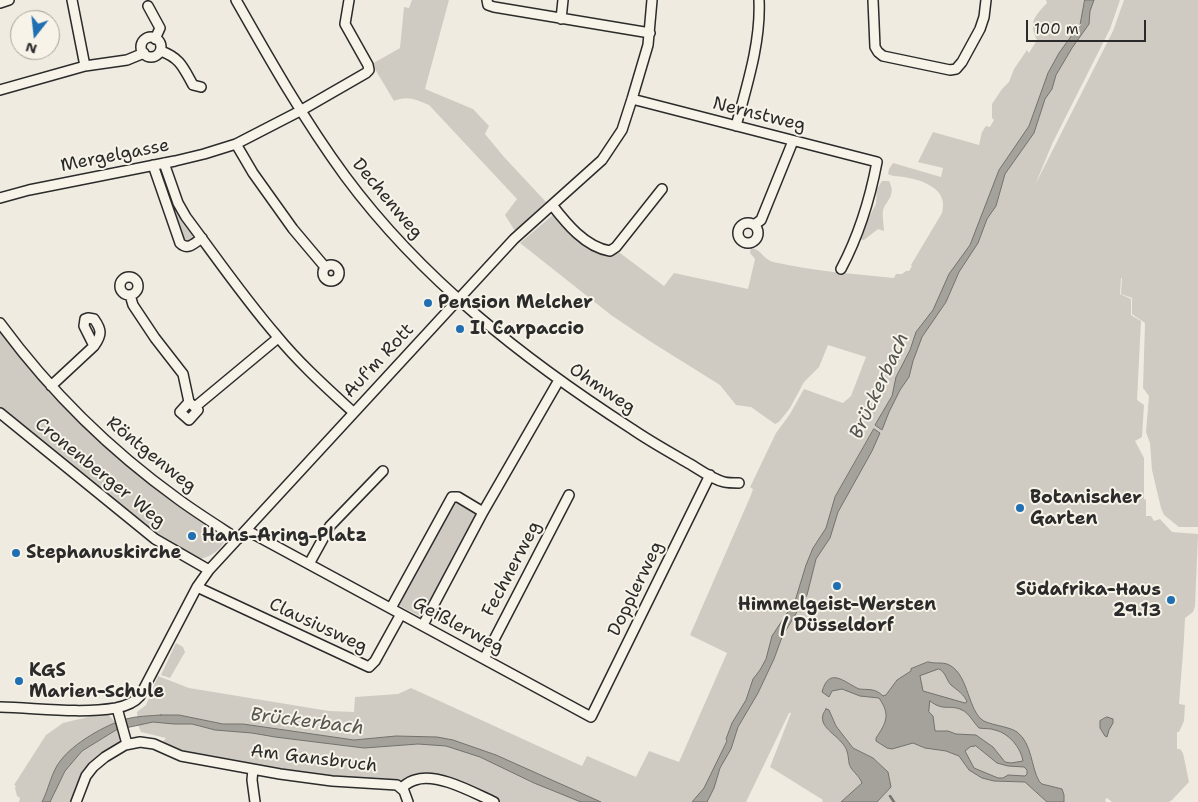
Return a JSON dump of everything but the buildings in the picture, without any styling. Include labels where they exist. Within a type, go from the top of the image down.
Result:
[{"type":"street","points":[[0,3],[9,0]]},
{"type":"street","points":[[72,0],[85,66]]},
{"type":"street","name":"Dechenweg","points":[[236,0],[300,111],[346,176],[377,215],[419,262],[458,299]]},
{"type":"street","points":[[300,111],[366,73],[368,70],[368,65],[345,24],[349,0]]},
{"type":"street","points":[[487,0],[488,5],[494,7],[650,33]]},
{"type":"street","points":[[561,19],[563,0]]},
{"type":"street","name":"Auf'm Rott","points":[[118,711],[131,704],[140,696],[196,588],[209,570],[514,239],[590,172],[611,149],[622,130],[632,99],[650,33],[652,0]]},
{"type":"street","points":[[736,126],[747,86],[758,29],[759,0]]},
{"type":"street","points":[[873,0],[875,47],[880,55],[950,70],[957,68],[962,62],[980,29],[986,0]]},
{"type":"street","points":[[148,6],[160,28],[155,38]]},
{"type":"street","points":[[149,38],[155,38],[160,44],[160,51],[154,57],[148,57],[142,47],[149,38]]},
{"type":"street","points":[[160,51],[172,55],[179,60],[192,85],[200,87]]},
{"type":"street","points":[[0,90],[85,66],[127,60],[144,53]]},
{"type":"street","name":"Nernstweg","points":[[632,99],[877,162],[868,202],[841,269]]},
{"type":"street","name":"Mergelgasse","points":[[0,198],[29,190],[204,154],[236,144],[300,111]]},
{"type":"street","points":[[754,225],[761,220],[794,141]]},
{"type":"street","points":[[236,144],[253,173],[292,229],[325,267]]},
{"type":"street","points":[[164,163],[178,203],[186,217],[243,295],[278,338],[311,373],[353,412]]},
{"type":"street","points":[[153,165],[180,243],[184,246],[190,246],[202,238]]},
{"type":"street","points":[[552,205],[574,231],[598,247],[610,251],[616,247],[662,189]]},
{"type":"street","points":[[130,295],[133,305],[155,338],[183,374],[192,404],[278,338]]},
{"type":"street","name":"Ohmweg","points":[[458,299],[559,380],[648,440],[710,475],[725,482],[739,483]]},
{"type":"street","name":"Röntgenweg","points":[[0,323],[51,386],[126,459],[178,500],[238,539]]},
{"type":"street","points":[[51,386],[94,346]]},
{"type":"street","points":[[422,625],[483,512],[559,380]]},
{"type":"street","name":"Cronenberger Weg","points":[[0,412],[155,539],[209,570]]},
{"type":"street","points":[[309,564],[330,526],[383,471]]},
{"type":"street","name":"Dopplerweg","points":[[591,717],[710,475]]},
{"type":"street","name":"Fechnerweg","points":[[484,659],[569,495]]},
{"type":"street","points":[[391,608],[452,497],[458,497],[483,512]]},
{"type":"street","name":"Geißlerweg","points":[[246,530],[591,717]]},
{"type":"street","name":"Clausiusweg","points":[[196,588],[369,667],[375,661],[401,614]]},
{"type":"street","points":[[0,707],[118,711],[126,742],[93,767],[86,776],[76,802]]},
{"type":"street","name":"Am Gansbruch","points":[[126,742],[148,743],[180,756],[253,769],[332,782],[389,784],[401,788]]},
{"type":"street","points":[[253,769],[252,780],[255,802]]},
{"type":"street","points":[[408,802],[406,794],[401,788],[417,779],[434,779],[454,785],[494,802]]},
{"type":"shaded area","points":[[412,0],[449,0],[425,89],[473,109],[489,126],[485,134],[546,202],[515,231],[505,215],[517,199],[429,105],[408,98],[394,101],[372,64],[400,48],[404,7],[409,8]]},
{"type":"shaded area","points":[[1046,0],[1120,0],[1110,29],[1053,142],[1035,185],[1113,31],[1124,0],[1198,0],[1198,527],[1179,527],[1164,515],[1161,508],[1152,470],[1150,443],[1146,432],[1149,396],[1143,388],[1145,323],[1132,314],[1132,298],[1121,294],[1122,278],[1120,294],[1131,299],[1131,315],[1141,321],[1137,400],[1144,405],[1142,437],[1135,441],[1144,458],[1146,516],[1151,516],[1154,521],[1160,519],[1172,532],[1198,534],[1195,606],[1193,612],[1185,618],[1179,704],[1185,705],[1184,721],[1179,732],[1177,732],[1177,749],[1180,749],[1183,753],[1189,782],[1172,800],[1169,802],[1112,802],[1107,798],[1106,802],[877,802],[885,794],[888,772],[873,758],[853,748],[836,726],[829,710],[824,711],[824,723],[829,731],[844,745],[850,767],[862,783],[841,802],[822,802],[823,800],[770,767],[791,713],[789,713],[746,802],[497,802],[449,782],[399,783],[332,779],[178,752],[161,744],[166,738],[141,732],[138,725],[137,712],[146,705],[158,676],[189,688],[329,711],[354,712],[355,697],[398,694],[411,688],[582,766],[587,756],[636,777],[649,751],[679,762],[727,653],[690,635],[751,495],[753,489],[750,487],[776,433],[790,414],[804,389],[843,403],[851,396],[866,357],[828,345],[819,367],[804,382],[790,408],[779,422],[775,424],[751,407],[736,405],[720,385],[611,315],[520,243],[555,213],[572,231],[620,253],[664,286],[674,273],[748,289],[755,259],[750,253],[751,248],[757,250],[773,262],[818,270],[894,278],[896,274],[909,271],[942,213],[943,205],[942,198],[933,187],[911,178],[890,175],[888,174],[889,169],[893,163],[941,177],[943,168],[918,162],[933,132],[979,145],[982,132],[986,126],[990,127],[994,120],[992,118],[992,104],[1009,82],[1014,69],[1027,50],[1029,53],[1037,40],[1033,24],[1036,16],[1047,3]]},
{"type":"shaded area","points":[[1085,0],[1094,0],[1090,11],[1089,24],[1056,75],[1052,89],[1045,99],[1034,133],[1005,174],[996,206],[987,219],[978,243],[959,272],[946,302],[922,337],[909,377],[900,390],[882,430],[875,425],[892,396],[896,377],[910,350],[916,332],[933,310],[949,274],[970,245],[999,170],[1029,126],[1048,73],[1059,53],[1080,24]]},
{"type":"shaded area","points":[[166,177],[192,230],[192,237],[188,241],[183,240],[161,178]]},
{"type":"shaded area","points":[[882,181],[889,181],[892,191],[883,211],[884,231],[878,229],[864,240],[857,239],[876,204],[877,189]]},
{"type":"shaded area","points":[[0,329],[51,395],[84,427],[118,458],[161,492],[224,535],[226,538],[219,549],[200,559],[160,538],[0,408]]},
{"type":"shaded area","points":[[874,429],[880,433],[872,451],[838,512],[830,538],[816,559],[807,595],[782,637],[758,693],[738,727],[731,749],[720,768],[714,788],[707,802],[692,802],[704,788],[727,741],[732,723],[746,700],[753,679],[766,659],[772,636],[795,601],[813,548],[826,528],[835,497]]},
{"type":"shaded area","points":[[454,499],[478,512],[423,617],[421,617],[400,606],[398,603]]},
{"type":"shaded area","points":[[176,643],[183,647],[185,652],[170,678],[161,675]]},
{"type":"shaded area","points":[[928,662],[945,663],[954,668],[963,681],[976,713],[984,721],[1013,730],[1022,737],[1026,742],[1039,781],[1042,784],[1062,789],[1064,802],[1047,802],[1025,782],[994,781],[982,778],[969,770],[959,756],[946,751],[925,748],[913,743],[892,749],[887,748],[876,741],[886,719],[885,709],[879,698],[860,696],[842,689],[832,691],[829,697],[822,692],[829,680],[838,678],[859,689],[875,691],[883,696],[886,695],[897,680],[911,671],[911,669]],"holes":[[[939,669],[951,685],[963,695],[967,702],[923,691],[920,676]],[[930,701],[939,706],[958,708],[964,711],[979,728],[993,729],[1005,734],[1017,746],[1023,761],[1005,762],[993,747],[976,735],[935,731],[933,716],[929,712]],[[976,746],[997,763],[1024,767],[1027,770],[1027,774],[1025,776],[1008,775],[998,778],[974,768],[965,751],[970,747]]]},
{"type":"shaded area","points":[[826,709],[829,710],[836,726],[853,748],[873,758],[888,772],[891,787],[877,802],[841,802],[862,783],[850,766],[845,746],[827,728],[822,720]]},
{"type":"shaded area","points":[[96,715],[109,715],[115,722],[120,741],[103,755],[72,802],[19,802],[20,798],[17,796],[16,786],[14,785],[46,735],[63,723]]},
{"type":"shaded area","points":[[179,715],[223,724],[243,724],[354,740],[396,736],[437,737],[453,740],[496,755],[601,802],[581,802],[534,783],[480,757],[446,746],[418,744],[364,748],[215,730],[192,724],[153,722],[116,730],[82,751],[65,771],[50,802],[42,802],[52,775],[58,765],[82,741],[100,730],[126,719]]},
{"type":"shaded area","points":[[1107,717],[1113,719],[1113,723],[1107,737],[1100,728],[1100,721]]},
{"type":"waterway","points":[[890,796],[894,802]]},
{"type":"place","name":"Pension Melcher","points":[[428,303]]},
{"type":"place","name":"Il Carpaccio","points":[[460,329]]},
{"type":"place","name":"Botanischer Garten","points":[[1020,508]]},
{"type":"place","name":"Hans-Aring-Platz","points":[[192,536]]},
{"type":"place","name":"Stephanuskirche","points":[[16,553]]},
{"type":"place","name":"Himmelgeist-Wersten / Düsseldorf","points":[[837,586]]},
{"type":"place","name":"Südafrika-Haus 29.13","points":[[1171,600]]},
{"type":"place","name":"KGS Marien-Schule","points":[[19,681]]},
{"type":"water label","name":"Brückerbach","points":[[880,386]]},
{"type":"water label","name":"Brückerbach","points":[[307,722]]}]
